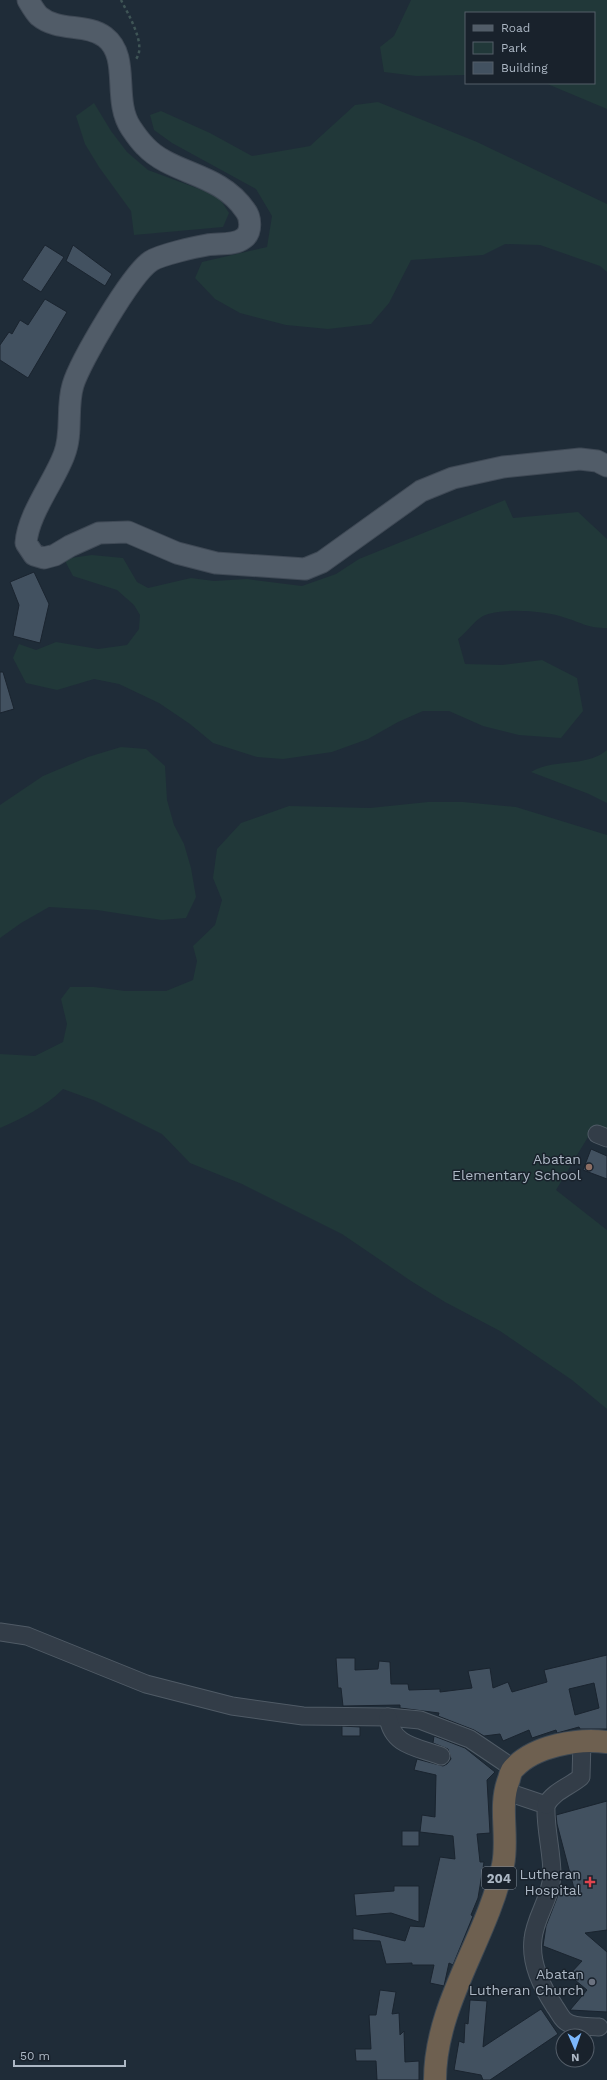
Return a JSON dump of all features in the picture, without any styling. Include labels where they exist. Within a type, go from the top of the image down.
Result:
[{"type":"highway","points":[[513,1768],[530,1756],[554,1746],[582,1741],[607,1742]]},
{"type":"highway","name":"204","points":[[435,2080],[435,2061],[440,2031],[481,1931],[503,1865],[505,1847],[503,1819],[504,1791],[513,1768]]},
{"type":"main road","points":[[28,0],[39,16],[56,25],[94,32],[106,38],[115,50],[121,70],[120,92],[124,116],[146,147],[164,160],[206,178],[230,193],[246,211],[250,221],[249,232],[244,239],[229,244],[208,245],[151,261],[134,279],[121,298],[82,363],[73,386],[65,452],[27,528],[26,542],[34,555],[44,558],[55,556],[70,546],[99,533],[128,532],[177,553],[216,563],[305,569],[322,562],[421,491],[453,478],[503,467],[580,459],[597,461],[607,466]]},
{"type":"street","points":[[0,1632],[27,1636],[146,1684],[232,1706],[303,1716],[388,1717],[420,1720],[464,1736],[513,1768]]},
{"type":"street","points":[[388,1717],[390,1727],[396,1738],[440,1756]]},
{"type":"street","points":[[582,1741],[581,1777],[558,1791],[546,1805],[545,1819],[552,1875],[547,1898],[533,1937],[534,1963],[544,1989],[564,2020],[580,2026],[599,2026]]},
{"type":"street","points":[[504,1791],[546,1805]]},
{"type":"path","points":[[121,0],[134,25],[139,51],[135,61],[121,70]]},
{"type":"green space","points":[[411,0],[607,0],[607,109],[547,84],[595,84],[595,12],[465,12],[465,75],[416,76],[384,72],[380,47],[394,36]]},
{"type":"green space","points":[[378,102],[477,142],[607,204],[607,272],[600,266],[540,245],[505,244],[483,255],[411,260],[389,303],[371,324],[328,329],[286,325],[240,313],[215,299],[195,278],[202,262],[267,247],[272,216],[256,189],[172,143],[154,130],[150,115],[161,111],[210,133],[252,156],[310,146],[355,105]]},
{"type":"green space","points":[[94,103],[111,131],[127,152],[148,170],[218,196],[229,213],[223,227],[134,235],[131,211],[99,167],[85,144],[76,116]]},
{"type":"green space","points":[[505,500],[513,518],[578,512],[607,539],[607,628],[590,626],[548,613],[512,611],[491,613],[483,616],[458,639],[465,664],[502,665],[542,660],[577,678],[583,711],[561,738],[519,735],[483,726],[449,711],[423,711],[398,722],[368,739],[332,752],[283,759],[257,757],[213,743],[190,724],[159,703],[119,684],[94,679],[57,690],[26,683],[13,658],[19,644],[36,650],[56,642],[98,649],[127,645],[139,629],[140,615],[134,605],[117,590],[73,576],[64,559],[92,555],[123,558],[137,582],[148,588],[191,578],[214,581],[247,579],[302,586],[336,574],[359,559]]},
{"type":"green space","points":[[121,747],[146,749],[165,766],[167,800],[174,825],[184,844],[191,868],[196,897],[186,918],[162,920],[97,910],[49,907],[21,923],[0,938],[0,805],[43,776],[88,757]]},
{"type":"green space","points":[[607,750],[607,803],[589,794],[531,772],[549,765],[589,759],[599,756]]},
{"type":"green space","points":[[428,802],[463,802],[516,807],[607,835],[607,1144],[588,1137],[556,1190],[607,1230],[607,1409],[572,1380],[500,1331],[445,1302],[411,1281],[342,1234],[242,1184],[190,1163],[162,1134],[96,1101],[63,1089],[33,1112],[0,1128],[0,1054],[35,1056],[63,1042],[67,1024],[61,999],[70,987],[94,987],[125,991],[166,991],[193,980],[197,961],[193,946],[215,925],[222,900],[213,878],[217,849],[241,823],[289,806],[370,808]]},
{"type":"building","points":[[45,245],[64,257],[41,292],[22,280]]},
{"type":"building","points":[[73,245],[112,274],[105,286],[66,261]]},
{"type":"building","points":[[45,299],[67,312],[28,378],[0,360],[0,345],[9,332],[12,334],[20,320],[28,325]]},
{"type":"building","points":[[34,572],[49,604],[40,643],[13,636],[19,605],[10,582]]},
{"type":"building","points":[[0,672],[3,672],[14,709],[0,713]]},
{"type":"building","points":[[591,1149],[607,1156],[607,1179],[583,1170]]},
{"type":"building","points":[[607,1655],[607,1729],[580,1729],[579,1727],[557,1733],[556,1730],[532,1738],[529,1730],[503,1741],[500,1734],[484,1736],[474,1730],[438,1716],[439,1713],[400,1708],[400,1705],[343,1706],[341,1688],[338,1688],[336,1658],[355,1658],[355,1670],[378,1669],[379,1661],[390,1662],[391,1684],[408,1684],[409,1690],[440,1689],[440,1692],[472,1688],[468,1671],[490,1668],[493,1688],[508,1682],[512,1692],[547,1682],[544,1670]],"holes":[[[594,1683],[599,1708],[575,1715],[569,1689]]]},
{"type":"building","points":[[342,1726],[360,1727],[360,1736],[342,1736]]},
{"type":"building","points":[[434,1736],[465,1748],[495,1772],[487,1780],[490,1833],[477,1834],[480,1862],[484,1862],[478,1898],[471,1915],[473,1916],[453,1965],[449,1963],[444,1986],[430,1983],[434,1965],[412,1965],[412,1963],[386,1964],[380,1941],[353,1940],[353,1928],[405,1941],[410,1926],[424,1927],[440,1857],[455,1859],[453,1836],[420,1832],[422,1815],[435,1817],[436,1775],[414,1770],[417,1759],[443,1766],[451,1759],[448,1749],[433,1743]]},
{"type":"building","name":"Lutheran Hospital","points":[[607,1801],[607,1930],[585,1933],[607,1952],[607,2012],[570,2010],[587,1990],[569,1975],[582,1961],[543,1946],[546,1926],[560,1890],[576,1896],[556,1815]]},
{"type":"building","points":[[402,1831],[419,1831],[419,1846],[402,1846]]},
{"type":"building","points":[[394,1886],[419,1886],[419,1922],[391,1913],[356,1916],[354,1894],[394,1891]]},
{"type":"building","points":[[380,1990],[396,1992],[392,2014],[399,2013],[400,2035],[404,2031],[405,2062],[419,2061],[419,2080],[377,2080],[376,2061],[356,2061],[355,2049],[371,2049],[369,2015],[376,2015]]},
{"type":"building","points":[[470,2000],[487,2001],[483,2047],[541,2009],[555,2030],[555,2036],[490,2080],[483,2080],[481,2075],[454,2070],[459,2041],[464,2043],[465,2023],[468,2024]]},
{"type":"place","name":"Abatan Elementary School","points":[[589,1167]]},
{"type":"place","name":"Lutheran Hospital","points":[[590,1882]]},
{"type":"place","name":"Abatan Lutheran Church","points":[[592,1982]]}]
